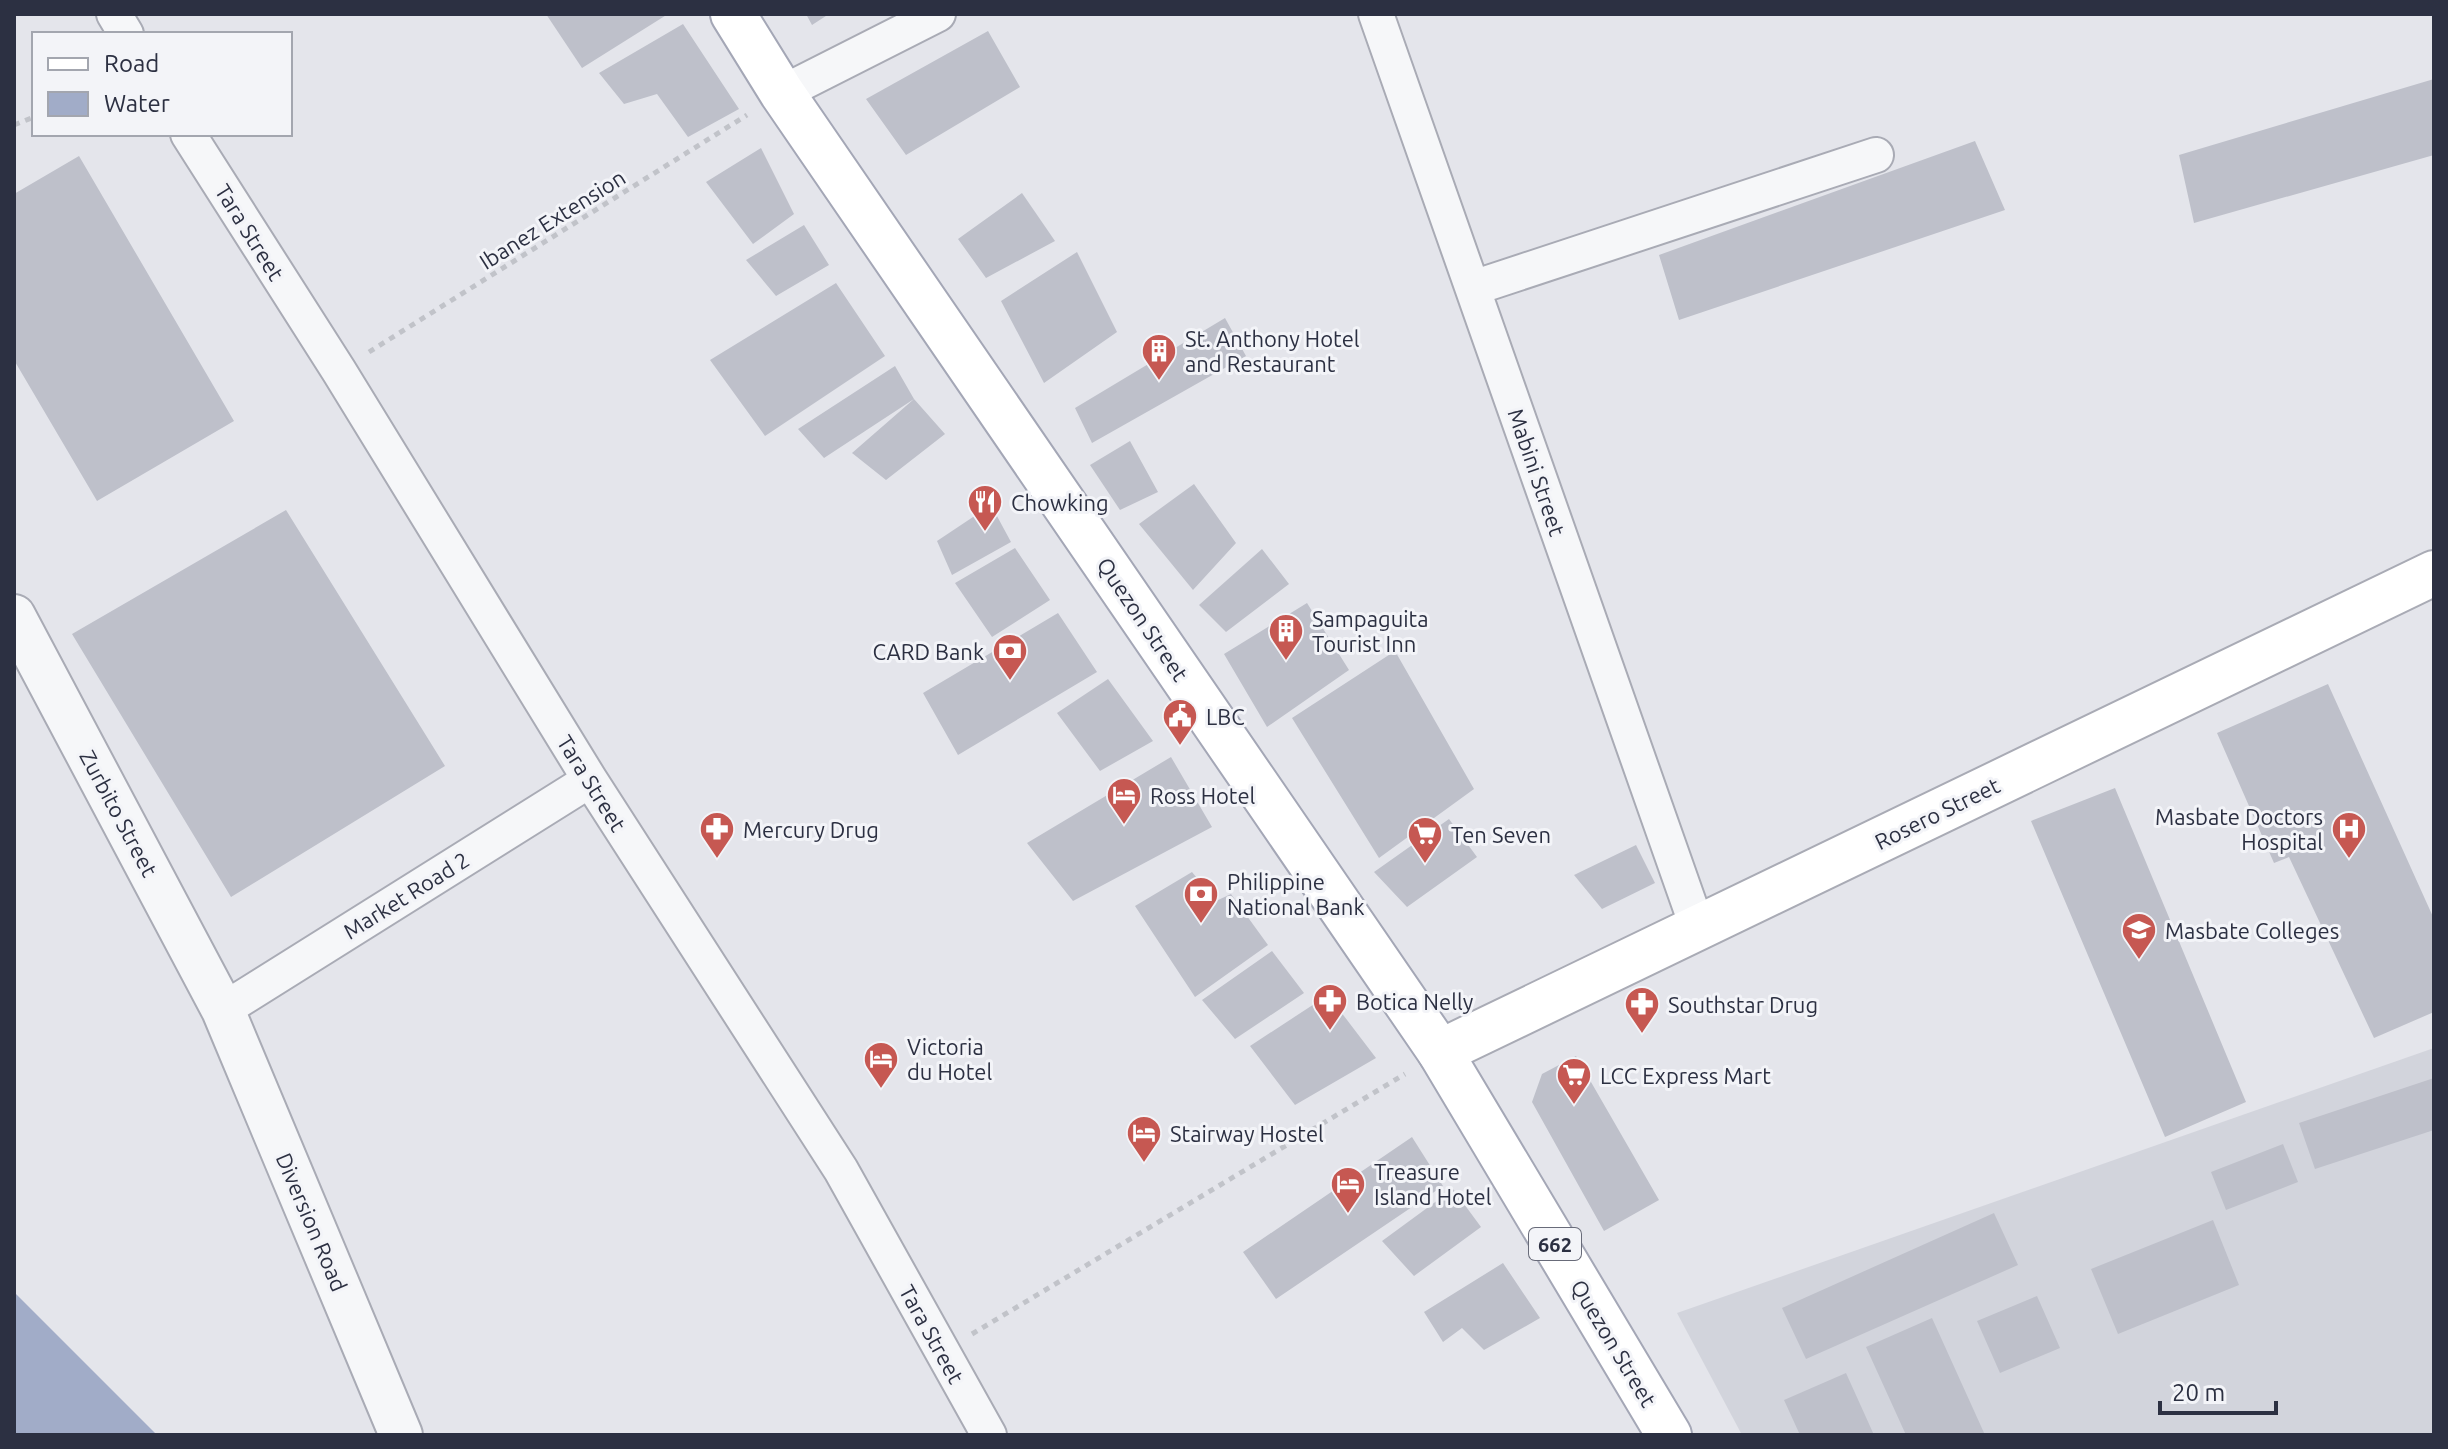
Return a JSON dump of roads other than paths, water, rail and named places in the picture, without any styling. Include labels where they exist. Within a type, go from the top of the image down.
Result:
[{"type":"main road","name":"Quezon Street","points":[[733,14],[782,93],[1440,1052],[1669,1435]]},
{"type":"main road","name":"Rosero Street","points":[[1440,1052],[2434,573]]},
{"type":"street","points":[[114,14],[125,32]]},
{"type":"street","points":[[782,93],[938,14]]},
{"type":"street","name":"Mabini Street","points":[[1376,14],[1698,929]]},
{"type":"street","name":"Tara Street","points":[[189,136],[339,371],[590,780],[841,1170],[989,1435]]},
{"type":"street","points":[[1473,288],[1876,155]]},
{"type":"street","name":"Zurbito Street","points":[[14,616],[223,1010]]},
{"type":"street","name":"Market Road 2","points":[[223,1010],[590,780]]},
{"type":"street","name":"Diversion Road","points":[[223,1010],[401,1435]]},
{"type":"water","points":[[14,1292],[157,1435],[14,1435]]},
{"type":"place","name":"St. Anthony Hotel and Restaurant","points":[[1159,382]]},
{"type":"place","name":"Chowking","points":[[985,533]]},
{"type":"place","name":"Sampaguita Tourist Inn","points":[[1286,662]]},
{"type":"place","name":"CARD Bank","points":[[1010,682]]},
{"type":"place","name":"LBC","points":[[1180,747]]},
{"type":"place","name":"Ross Hotel","points":[[1124,826]]},
{"type":"place","name":"Mercury Drug","points":[[717,860]]},
{"type":"place","name":"Masbate Doctors Hospital","points":[[2349,860]]},
{"type":"place","name":"Ten Seven","points":[[1425,865]]},
{"type":"place","name":"Philippine National Bank","points":[[1201,925]]},
{"type":"place","name":"Masbate Colleges","points":[[2139,961]]},
{"type":"place","name":"Botica Nelly","points":[[1330,1032]]},
{"type":"place","name":"Southstar Drug","points":[[1642,1035]]},
{"type":"place","name":"Victoria du Hotel","points":[[881,1090]]},
{"type":"place","name":"LCC Express Mart","points":[[1574,1106]]},
{"type":"place","name":"Stairway Hostel","points":[[1144,1164]]},
{"type":"place","name":"Treasure Island Hotel","points":[[1348,1215]]}]
